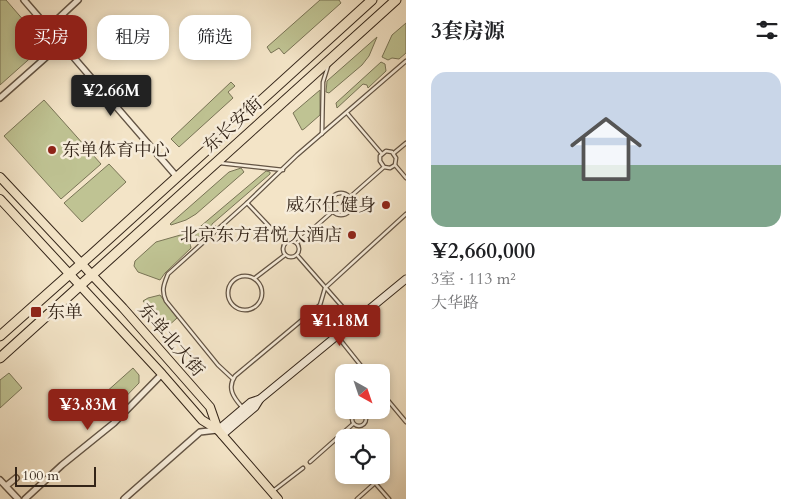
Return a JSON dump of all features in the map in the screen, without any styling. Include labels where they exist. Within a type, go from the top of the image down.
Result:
[{"type":"highway","name":"东长安街","points":[[0,336],[372,0]]},
{"type":"highway","name":"东长安街","points":[[0,358],[396,0]]},
{"type":"main road","name":"东单北大街","points":[[0,177],[93,275],[210,407],[220,432]]},
{"type":"main road","name":"东单北大街","points":[[0,199],[162,374],[202,420],[220,432],[273,496]]},
{"type":"street","points":[[24,0],[38,15]]},
{"type":"street","points":[[62,15],[78,0]]},
{"type":"street","points":[[0,98],[43,60]]},
{"type":"street","points":[[75,60],[177,177]]},
{"type":"street","points":[[124,499],[200,432],[220,432],[254,407],[260,399],[406,279]]},
{"type":"street","points":[[25,499],[62,465],[114,423],[162,374]]},
{"type":"street","points":[[220,432],[251,402],[260,399]]},
{"type":"street","points":[[6,486],[16,478]]},
{"type":"street","points":[[0,480],[18,499]]},
{"type":"lane","points":[[322,134],[323,82],[329,60]]},
{"type":"lane","points":[[233,379],[218,365],[166,300],[162,293],[168,274],[283,170],[297,155],[406,61]]},
{"type":"lane","points":[[346,114],[382,154]]},
{"type":"lane","points":[[394,154],[406,143]]},
{"type":"lane","points":[[386,151],[394,154],[396,160],[394,165],[390,168],[384,167],[380,161],[382,154],[386,151]]},
{"type":"lane","points":[[215,163],[234,163],[283,170]]},
{"type":"lane","points":[[394,165],[406,178]]},
{"type":"lane","points":[[350,197],[384,167]]},
{"type":"lane","points":[[341,192],[350,197],[352,204],[347,214],[339,215],[333,211],[330,205],[334,195],[341,192]]},
{"type":"lane","points":[[247,203],[285,243]]},
{"type":"lane","points":[[297,243],[333,211]]},
{"type":"lane","points":[[244,409],[231,390],[233,379],[320,305],[326,288],[406,214]]},
{"type":"lane","points":[[290,241],[297,243],[299,250],[297,255],[290,258],[285,255],[282,250],[285,243],[290,241]]},
{"type":"lane","points":[[255,278],[285,255]]},
{"type":"lane","points":[[297,255],[355,321]]},
{"type":"lane","points":[[245,275],[255,278],[262,288],[261,299],[258,304],[248,310],[237,308],[230,299],[228,288],[231,283],[234,279],[245,275]]},
{"type":"lane","points":[[337,336],[360,364]]},
{"type":"lane","points":[[390,402],[406,422]]},
{"type":"lane","points":[[352,419],[353,424]]},
{"type":"lane","points":[[353,424],[357,426],[364,425],[365,419]]},
{"type":"lane","points":[[347,429],[353,424]]},
{"type":"lane","points":[[310,462],[335,440]]},
{"type":"lane","points":[[273,496],[303,468]]},
{"type":"lane","points":[[357,499],[374,484]]},
{"type":"lane","points":[[376,484],[389,499]]},
{"type":"green space","points":[[0,0],[6,0],[19,15],[15,15],[15,60],[28,60],[0,85]]},
{"type":"green space","points":[[320,0],[339,0],[341,3],[284,54],[279,48],[271,53],[267,47]]},
{"type":"green space","points":[[406,23],[406,53],[399,59],[392,58],[388,60],[382,57],[392,35]]},
{"type":"green space","points":[[377,37],[369,56],[362,65],[329,93],[326,92],[327,81]]},
{"type":"green space","points":[[381,62],[385,64],[386,71],[368,88],[367,85],[363,84],[337,108],[336,103]]},
{"type":"green space","points":[[231,82],[235,86],[228,92],[233,98],[179,147],[171,139]]},
{"type":"green space","points":[[320,90],[320,115],[302,130],[293,113]]},
{"type":"green space","name":"东单体育中心","points":[[44,100],[101,164],[61,199],[4,136]]},
{"type":"green space","points":[[109,164],[126,182],[82,222],[64,203]]},
{"type":"green space","points":[[241,168],[244,172],[196,214],[186,220],[170,224],[229,172]]},
{"type":"green space","points":[[266,171],[270,172],[270,174],[212,224],[212,226],[216,226],[203,237],[196,236],[195,231]]},
{"type":"green space","points":[[191,232],[191,248],[160,280],[138,272],[134,266],[135,261],[156,242]]},
{"type":"green space","points":[[160,295],[177,318],[166,328],[143,301]]},
{"type":"green space","points":[[133,368],[139,375],[139,383],[107,416],[95,402]]},
{"type":"green space","points":[[9,373],[22,388],[0,408],[0,380]]},
{"type":"place","name":"东单体育中心","points":[[52,150]]},
{"type":"place","name":"威尔仕健身","points":[[386,205]]},
{"type":"place","name":"北京东方君悦大酒店","points":[[352,235]]},
{"type":"place","name":"东单","points":[[36,312]]}]
